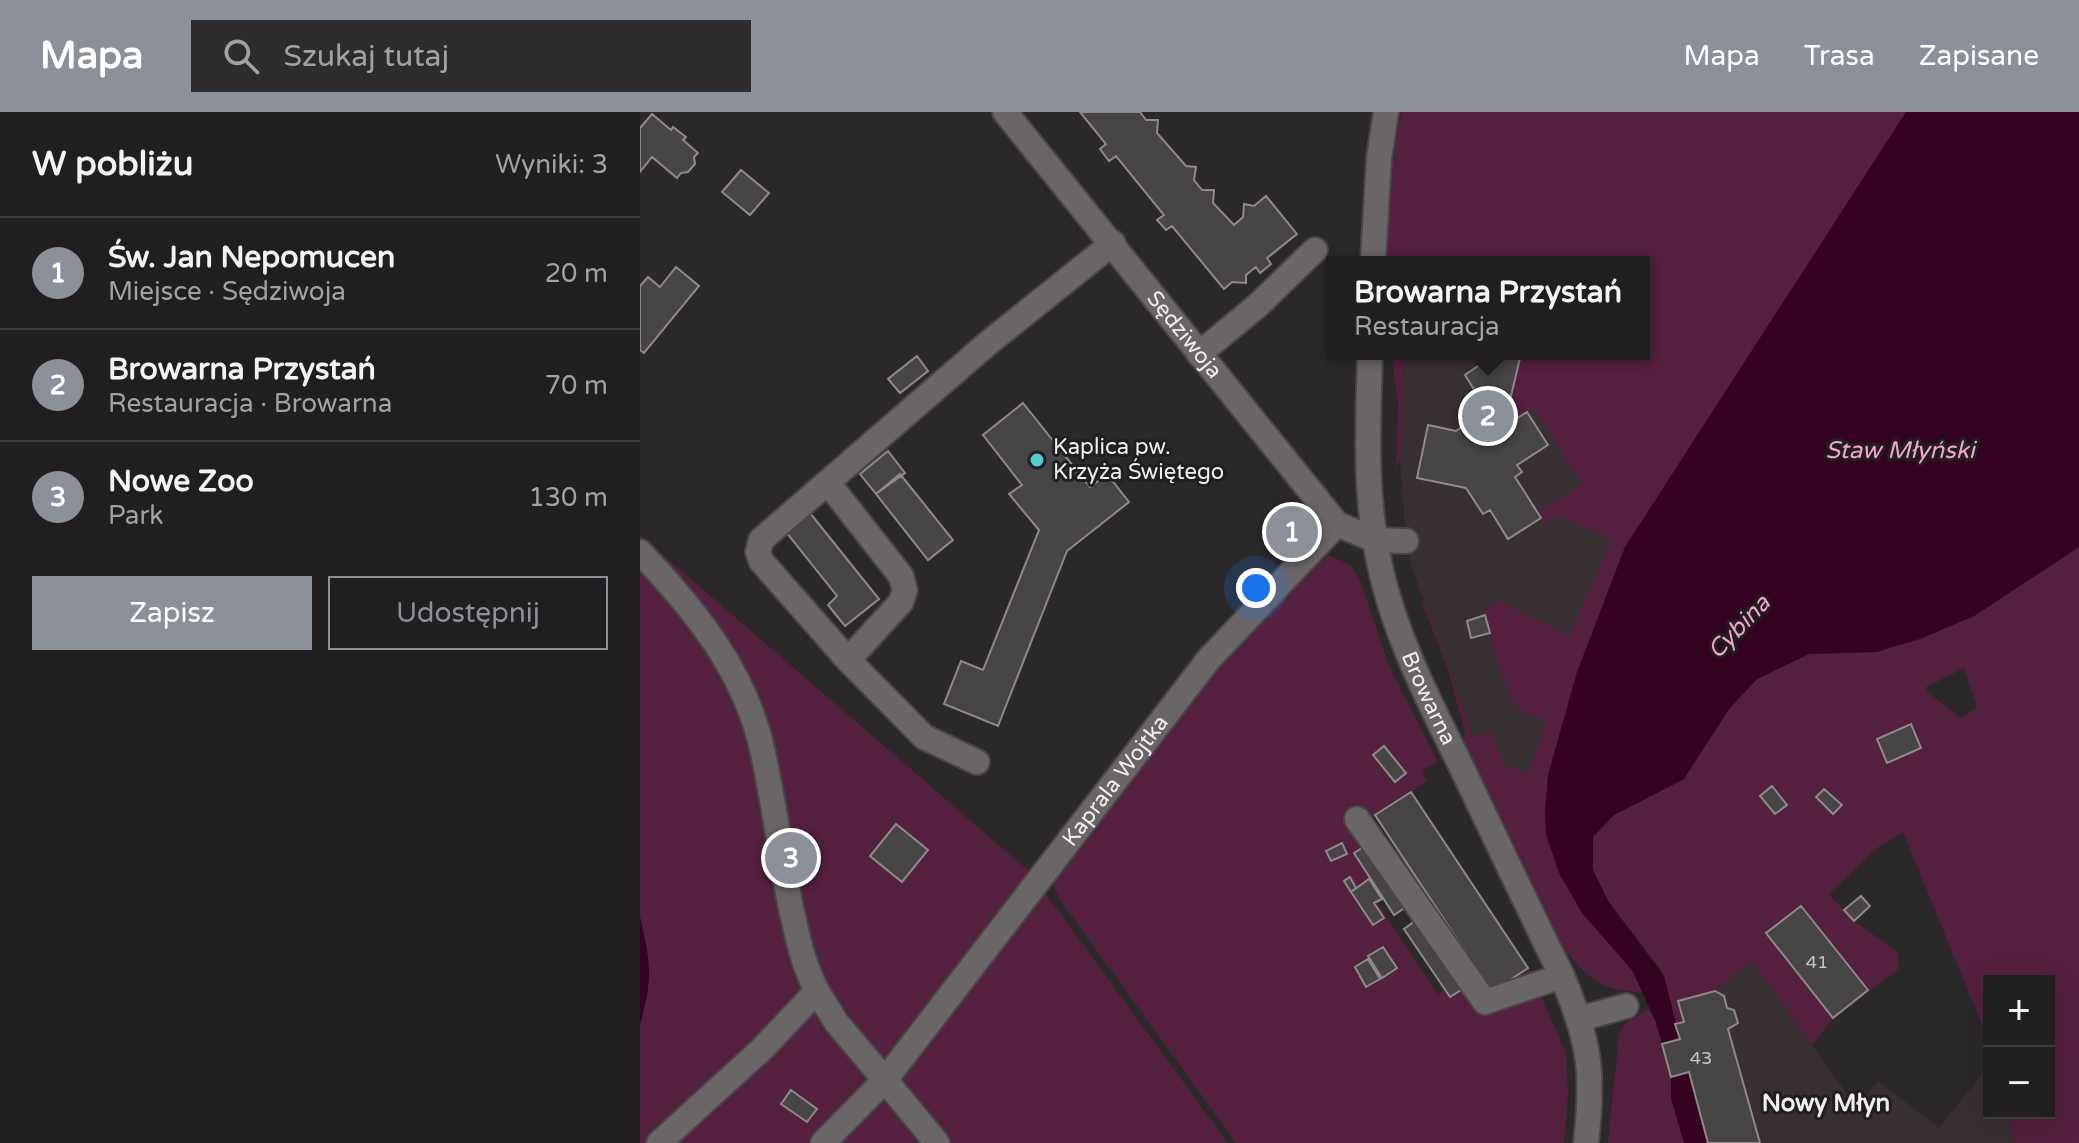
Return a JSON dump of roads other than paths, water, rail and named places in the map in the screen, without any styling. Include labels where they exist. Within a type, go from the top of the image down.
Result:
[{"type":"street","name":"Sędziwoja","points":[[1005,112],[1337,524],[1375,540]]},
{"type":"street","points":[[1373,256],[1379,158],[1386,112]]},
{"type":"street","points":[[977,762],[924,737],[848,660],[761,561],[758,552],[761,540],[987,344],[1113,243]]},
{"type":"street","points":[[1199,354],[1257,306],[1315,250]]},
{"type":"street","name":"Browarna","points":[[1370,360],[1367,461],[1375,540],[1388,596],[1410,659],[1562,976],[1579,1019],[1588,1047],[1591,1072],[1586,1143]]},
{"type":"street","points":[[828,483],[901,576],[905,590],[901,602],[848,660]]},
{"type":"street","name":"Kaprala Wojtka","points":[[823,1143],[885,1080],[1209,659],[1337,524]]},
{"type":"street","points":[[1375,540],[1406,541]]},
{"type":"street","points":[[640,552],[698,616],[722,652],[752,713],[763,751],[797,936],[807,972],[836,1022],[937,1143]]},
{"type":"street","points":[[1357,819],[1485,1002],[1562,976]]},
{"type":"street","points":[[659,1143],[763,1048],[817,991]]},
{"type":"street","points":[[1579,1019],[1626,1006]]},
{"type":"water","name":"Staw Młyński","points":[[1906,112],[2079,112],[2079,547],[1974,616],[1920,639],[1876,652],[1809,654],[1757,679],[1729,709],[1684,779],[1614,815],[1593,837],[1593,870],[1608,901],[1664,976],[1680,1039],[1662,1044],[1656,1022],[1632,970],[1582,913],[1560,875],[1546,835],[1548,775],[1577,672],[1625,547]]},
{"type":"water","points":[[640,917],[649,971],[640,1025]]},
{"type":"water","points":[[1689,1072],[1708,1143],[1684,1143],[1671,1098],[1671,1077]]},
{"type":"place","name":"Browarna Przystań","points":[[1488,416]]},
{"type":"place","name":"Kaplica pw. Krzyża Świętego","points":[[1037,460]]},
{"type":"place","name":"Św. Jan Nepomucen","points":[[1292,532]]},
{"type":"place","name":"Nowe Zoo","points":[[791,858]]},
{"type":"district","name":"Nowy Młyn","points":[[1826,1103]]},
{"type":"water label","name":"Cybina","points":[[1739,627]]}]
